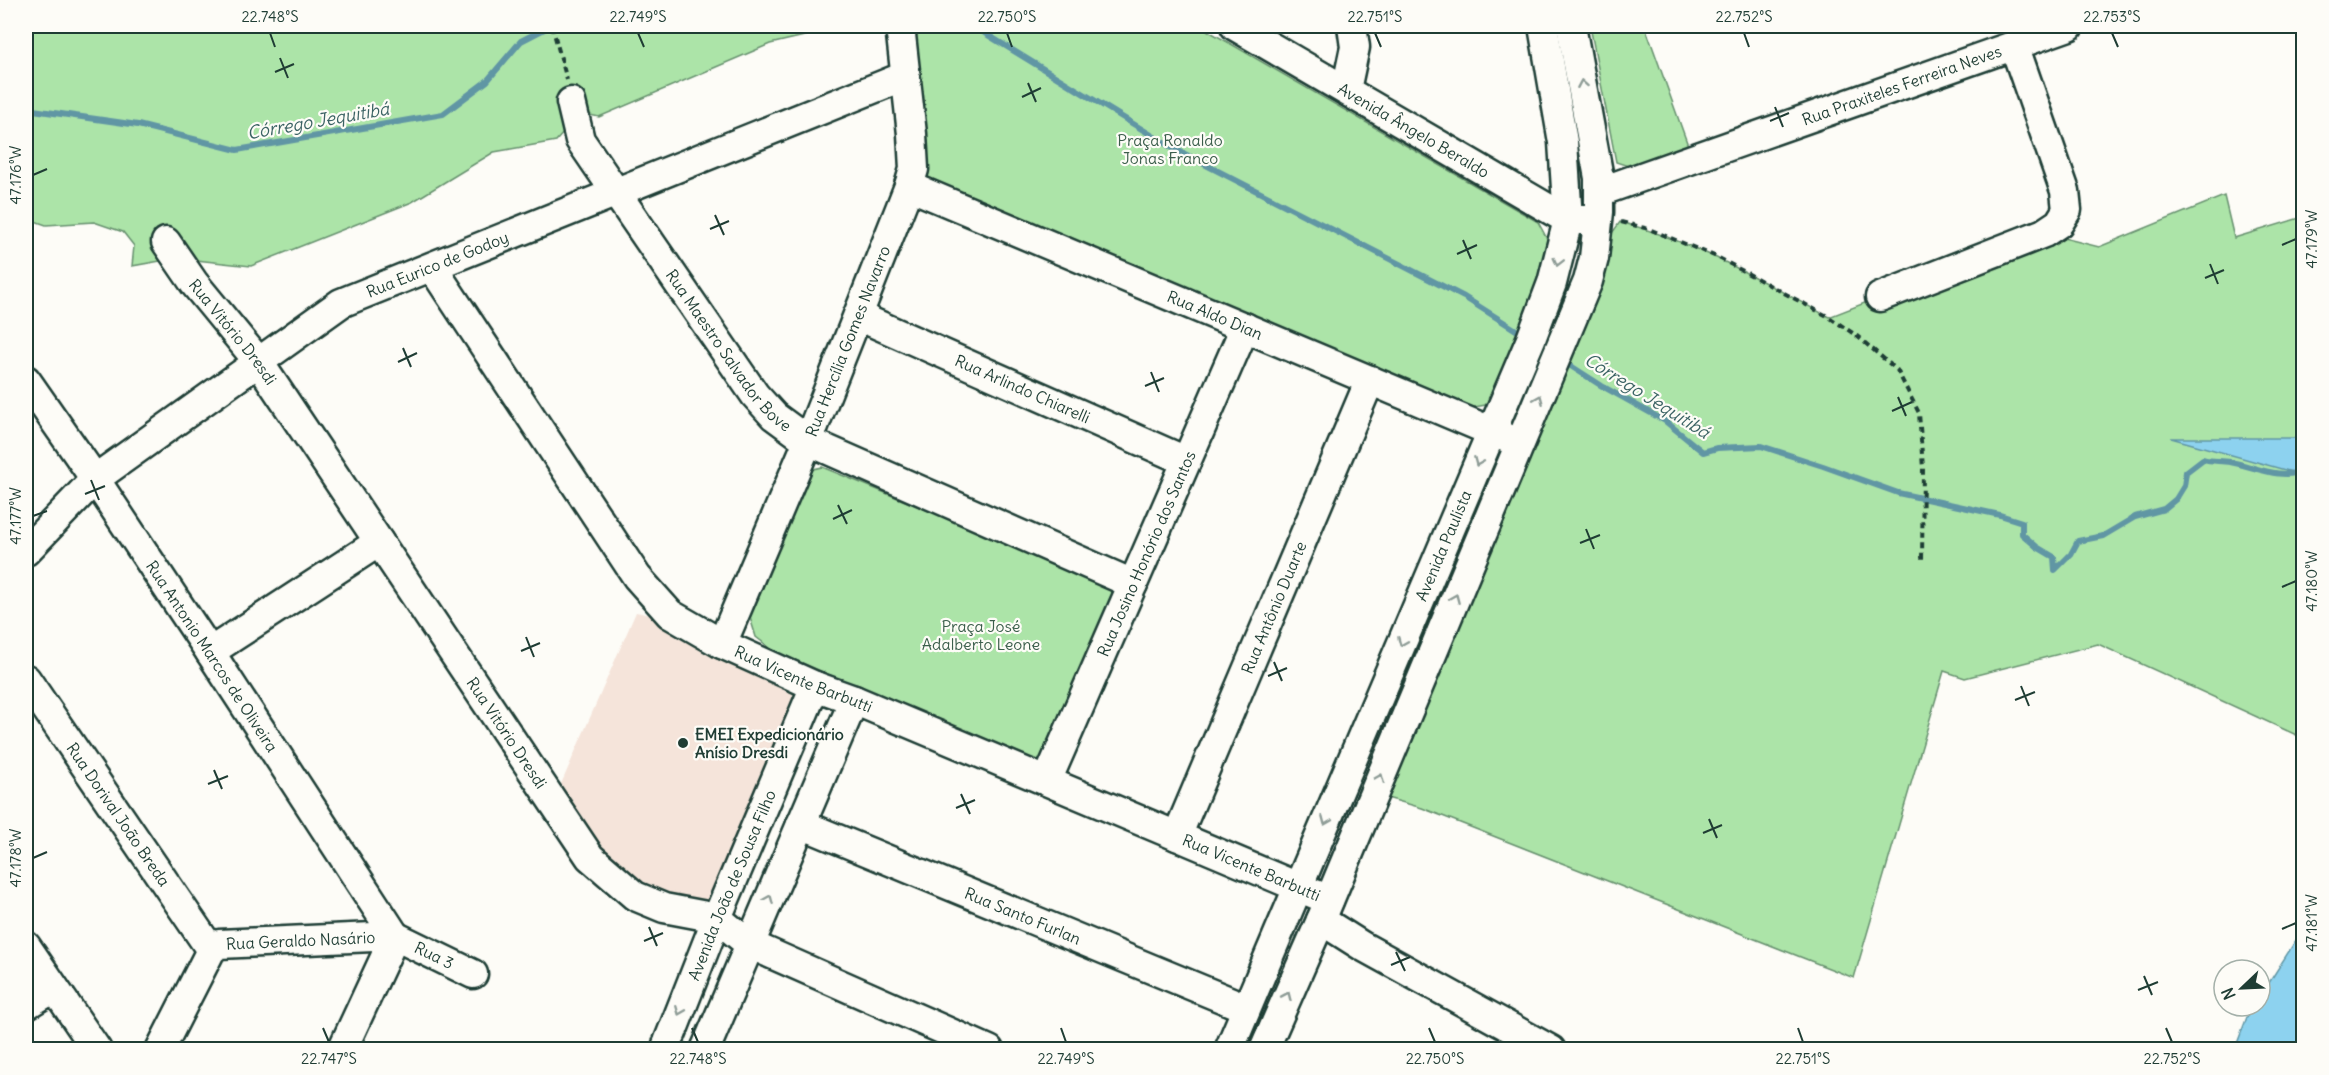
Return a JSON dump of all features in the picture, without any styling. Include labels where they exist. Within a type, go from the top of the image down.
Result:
[{"type":"street","name":"Rua Hercília Gomes Navarro","points":[[722,644],[808,441],[914,169],[900,26]]},
{"type":"street","name":"Avenida Ângelo Beraldo","points":[[1235,26],[1568,220]]},
{"type":"street","points":[[1346,90],[1355,47],[1352,26]]},
{"type":"street","name":"Avenida Paulista","points":[[1229,1050],[1531,339],[1552,283],[1568,220],[1563,141],[1543,26]]},
{"type":"street","name":"Avenida Paulista","points":[[1264,1050],[1325,910],[1588,281],[1594,258],[1599,178],[1571,26]]},
{"type":"street","name":"Rua Praxiteles Ferreira Neves","points":[[1599,192],[2069,26]]},
{"type":"street","points":[[1880,297],[2044,233],[2059,223],[2067,210],[2065,191],[2014,45]]},
{"type":"street","name":"Rua Eurico de Godoy","points":[[26,551],[95,479],[341,303],[617,194],[905,76]]},
{"type":"street","name":"Rua Maestro Salvador Bove","points":[[571,102],[580,140],[755,395],[774,416],[808,441],[1133,584]]},
{"type":"street","name":"Rua Aldo Dian","points":[[909,186],[1520,444]]},
{"type":"street","points":[[1568,220],[1598,220]]},
{"type":"street","name":"Rua Vitório Dresdi","points":[[166,242],[194,283],[258,361],[590,857],[635,896],[664,908],[717,918],[749,944],[989,1050]]},
{"type":"street","name":"Rua Vicente Barbutti","points":[[432,267],[637,577],[670,614],[722,644],[815,686],[854,700],[1299,887],[1362,946],[1551,1050]]},
{"type":"street","name":"Rua Arlindo Chiarelli","points":[[858,316],[1186,461]]},
{"type":"street","name":"Rua Josino Honório dos Santos","points":[[1047,781],[1245,327]]},
{"type":"street","name":"Rua Antonio Marcos de Oliveira","points":[[26,380],[37,418],[95,479],[395,936]]},
{"type":"street","name":"Rua Antônio Duarte","points":[[1177,836],[1370,380]]},
{"type":"street","points":[[210,652],[378,542]]},
{"type":"street","name":"Rua Dorival João Breda","points":[[26,679],[211,950]]},
{"type":"street","name":"Avenida João de Sousa Filho","points":[[664,1050],[815,686]]},
{"type":"street","points":[[705,1050],[854,700]]},
{"type":"street","name":"Rua Santo Furlan","points":[[801,824],[1245,1008]]},
{"type":"street","points":[[342,1050],[395,936]]},
{"type":"street","name":"Rua Geraldo Nasário","points":[[159,1050],[211,950],[219,944],[395,936]]},
{"type":"street","name":"Rua 3","points":[[395,936],[473,974]]},
{"type":"street","points":[[26,946],[97,1050]]},
{"type":"street","points":[[26,1005],[54,988]]},
{"type":"path","points":[[552,26],[565,66],[571,102]]},
{"type":"path","points":[[1598,220],[1620,222],[1649,230],[1717,257],[1829,317],[1857,336],[1897,370],[1919,413],[1923,468],[1922,561]]},
{"type":"shaded area","name":"EMEI Expedicionário Anísio Dresdi","points":[[636,612],[669,619],[810,688],[717,914],[637,893],[555,798]]},
{"type":"green space","points":[[26,26],[837,26],[830,30],[770,44],[599,117],[581,113],[556,141],[494,152],[412,202],[251,266],[177,258],[132,266],[134,246],[123,232],[94,222],[46,225],[26,218]]},
{"type":"green space","name":"Praça Ronaldo Jonas Franco","points":[[908,26],[1200,26],[1538,222],[1552,248],[1491,404],[1469,408],[927,180],[923,172]]},
{"type":"green space","points":[[1590,26],[1645,26],[1690,151],[1631,167],[1616,162]]},
{"type":"green space","points":[[2224,196],[2234,238],[2303,217],[2303,738],[2098,644],[1965,678],[1944,671],[1854,978],[1422,808],[1373,794],[1594,258],[1620,222],[1648,230],[1701,251],[1829,317],[2044,233],[2099,247]]},
{"type":"green space","name":"Praça José Adalberto Leone","points":[[822,467],[1108,586],[1114,597],[1046,757],[1040,761],[1029,760],[774,651],[756,637],[748,611],[809,470]]},
{"type":"water","points":[[2171,438],[2303,438],[2303,475]]},
{"type":"water","points":[[2303,929],[2303,1049],[2235,1049],[2247,1018],[2272,1018],[2272,978]]},
{"type":"waterway","name":"Córrego Jequitibá","points":[[26,109],[138,125],[237,150],[443,114],[487,81],[521,41],[550,26]]},
{"type":"waterway","name":"Córrego Jequitibá","points":[[973,26],[1171,147],[1464,297],[1524,335]]},
{"type":"waterway","name":"Córrego Jequitibá","points":[[1563,361],[1665,421],[1703,452],[1717,448],[1761,446],[1898,493],[2000,515],[2022,522],[2022,534],[2037,547],[2054,557],[2055,570],[2071,554],[2078,541],[2103,536],[2135,517],[2164,509],[2176,499],[2184,486],[2186,472],[2203,459],[2230,462],[2267,472],[2286,474],[2304,470]]},
{"type":"place","name":"EMEI Expedicionário Anísio Dresdi","points":[[683,743]]}]
